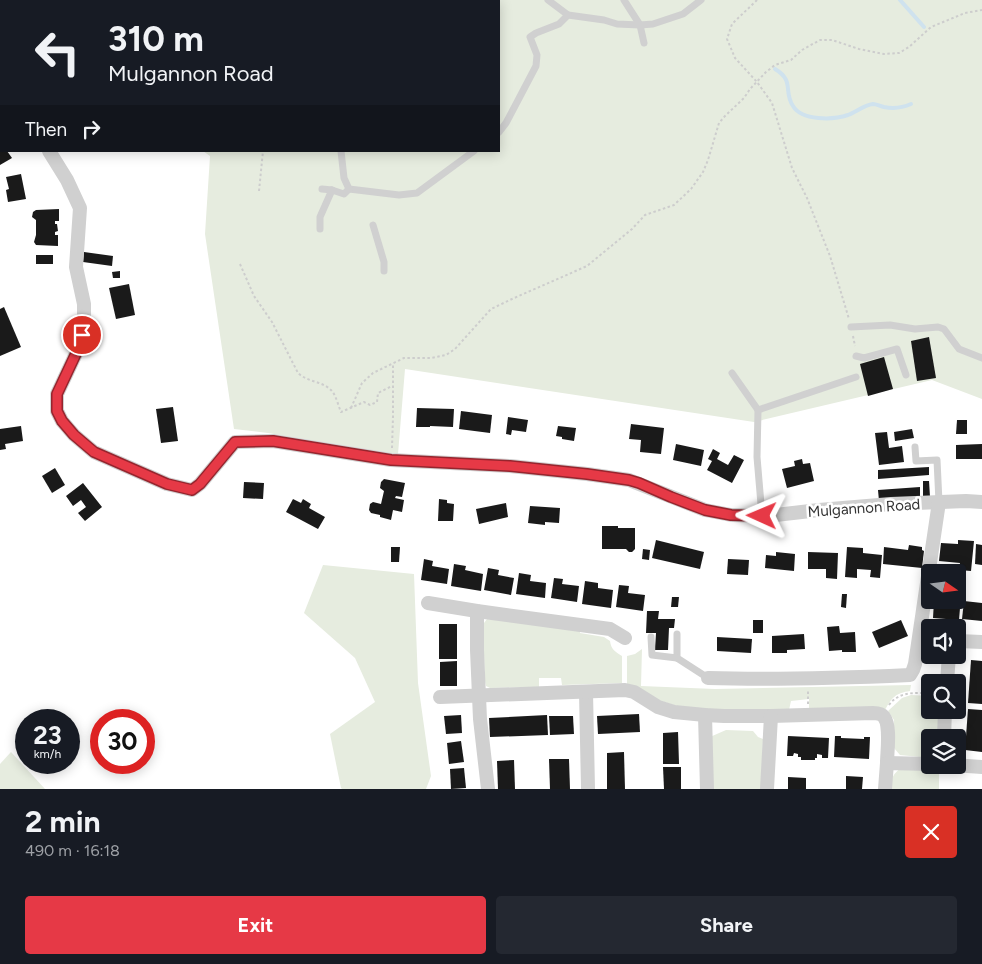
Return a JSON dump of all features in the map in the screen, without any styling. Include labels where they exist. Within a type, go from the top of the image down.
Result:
[{"type":"street","name":"Mulgannon Road","points":[[50,152],[67,180],[80,208],[76,267],[84,304],[84,326],[80,345],[57,394],[57,411],[62,421],[74,435],[94,452],[167,484],[192,490],[200,484],[235,442],[273,441],[391,460],[510,466],[634,481],[705,510],[731,515],[762,516],[882,505],[982,502]]},
{"type":"street","points":[[708,678],[910,675],[916,664],[925,589],[939,502]]},
{"type":"street","points":[[428,603],[477,612],[610,629],[625,638]]},
{"type":"street","points":[[477,612],[480,719],[488,789]]},
{"type":"street","points":[[966,641],[982,642]]},
{"type":"street","points":[[440,697],[479,696],[549,690],[586,692],[625,690],[634,692],[658,706],[674,712],[705,715],[771,716],[873,713],[881,715],[888,724],[885,789]]},
{"type":"street","points":[[586,692],[588,789]]},
{"type":"street","points":[[705,715],[707,789]]},
{"type":"street","points":[[767,789],[771,716]]},
{"type":"street","points":[[887,763],[921,764]]},
{"type":"street","points":[[966,766],[982,767]]},
{"type":"lane","points":[[548,0],[568,15],[604,20],[617,24],[640,25],[653,24],[683,14],[701,0]]},
{"type":"lane","points":[[624,0],[640,25],[644,43]]},
{"type":"lane","points":[[500,131],[536,66],[537,55],[530,37],[559,24],[568,15]]},
{"type":"lane","points":[[341,152],[344,178],[349,189]]},
{"type":"lane","points":[[349,189],[399,195],[417,193],[473,152]]},
{"type":"lane","points":[[322,189],[344,194],[349,189]]},
{"type":"lane","points":[[320,229],[320,217],[332,190]]},
{"type":"lane","points":[[372,225],[384,262],[384,271]]},
{"type":"lane","points":[[851,326],[890,325],[915,329],[944,329],[959,349],[982,358]]},
{"type":"lane","points":[[856,356],[864,358],[897,349],[906,374]]},
{"type":"lane","points":[[732,373],[758,410],[757,457],[762,516]]},
{"type":"lane","points":[[758,410],[856,376]]},
{"type":"lane","points":[[915,447],[916,461],[937,460],[939,502]]},
{"type":"lane","points":[[677,634],[677,658]]},
{"type":"lane","points":[[651,637],[652,655],[677,658],[708,678]]},
{"type":"path","points":[[757,0],[732,24],[727,39],[735,58],[757,82],[772,103],[792,168],[807,198],[830,256],[851,326],[856,356]]},
{"type":"path","points":[[351,408],[362,383],[373,373],[404,358],[431,358],[446,354],[455,349],[491,309],[587,266],[632,229],[645,215],[674,205],[691,189],[703,172],[719,123],[766,72],[775,65],[791,60],[802,50],[820,40],[832,40],[859,49],[884,54],[899,53],[909,47],[931,27],[965,13],[982,10]]},
{"type":"path","points":[[259,191],[263,152]]},
{"type":"path","points":[[240,264],[254,296],[272,322],[298,374],[304,379],[326,386],[332,391],[341,412],[364,402],[370,405],[377,402],[378,393],[392,386]]},
{"type":"path","points":[[391,460],[394,416],[393,363]]},
{"type":"path","points":[[808,714],[809,678]]},
{"type":"path","points":[[881,715],[892,701],[905,694],[921,693]]},
{"type":"shaded area","points":[[500,0],[982,0],[982,399],[932,380],[754,422],[405,369],[398,454],[234,429],[205,234],[210,156],[204,152],[500,152]]},
{"type":"shaded area","points":[[323,565],[414,574],[418,683],[431,776],[426,789],[341,788],[330,734],[375,702],[355,658],[304,613]]},
{"type":"shaded area","points":[[487,619],[580,630],[580,633],[604,637],[610,641],[614,650],[622,656],[622,683],[562,685],[561,678],[539,678],[539,687],[490,688],[486,686],[485,681],[483,629]]},
{"type":"shaded area","points":[[642,649],[641,686],[715,689],[911,685],[910,691],[895,696],[885,710],[809,709],[809,699],[791,701],[789,710],[721,711],[677,706],[658,700],[627,685],[627,656],[635,654]]},
{"type":"shaded area","points":[[911,695],[921,696],[921,719],[940,719],[940,729],[921,729],[921,757],[900,755],[894,748],[894,720],[888,711],[902,698]]},
{"type":"shaded area","points":[[726,730],[753,731],[758,737],[763,739],[761,789],[712,789],[710,737]]},
{"type":"shaded area","points":[[11,752],[15,756],[15,774],[31,774],[45,789],[0,789],[0,764]]},
{"type":"shaded area","points":[[902,767],[921,769],[921,774],[939,774],[939,789],[891,789],[893,776]]},
{"type":"building","points":[[0,152],[8,152],[12,158],[0,165]]},
{"type":"building","points":[[21,174],[26,199],[8,202],[6,190],[9,189],[6,177]]},
{"type":"building","points":[[59,209],[59,221],[55,221],[58,231],[55,232],[55,235],[58,235],[58,246],[36,245],[34,242],[36,220],[32,217],[33,212],[36,210]]},
{"type":"building","points":[[84,252],[113,256],[112,266],[83,262]]},
{"type":"building","points":[[36,255],[53,255],[53,264],[36,264]]},
{"type":"building","points":[[120,271],[120,278],[113,278],[112,272]]},
{"type":"building","points":[[129,284],[135,315],[116,319],[109,288]]},
{"type":"building","points":[[4,307],[21,347],[0,356],[0,309]]},
{"type":"building","points":[[929,337],[936,378],[917,381],[911,341]]},
{"type":"building","points":[[884,357],[893,389],[868,396],[860,364]]},
{"type":"building","points":[[173,407],[178,441],[161,443],[156,409]]},
{"type":"building","points":[[417,408],[454,409],[453,427],[416,427]]},
{"type":"building","points":[[461,411],[492,415],[490,433],[459,429]]},
{"type":"building","points":[[508,417],[528,420],[526,432],[512,430],[511,435],[506,434]]},
{"type":"building","points":[[957,420],[967,420],[967,434],[956,434]]},
{"type":"building","points":[[631,424],[664,428],[661,454],[640,452],[641,440],[629,439]]},
{"type":"building","points":[[21,426],[23,441],[5,444],[6,449],[0,450],[0,429]]},
{"type":"building","points":[[558,426],[576,428],[574,441],[556,436]]},
{"type":"building","points":[[912,429],[914,438],[895,441],[894,432]]},
{"type":"building","points":[[887,432],[889,448],[902,446],[904,462],[879,465],[875,433]]},
{"type":"building","points":[[676,444],[704,450],[701,466],[673,460]]},
{"type":"building","points":[[982,444],[982,459],[956,459],[956,445]]},
{"type":"building","points":[[713,449],[720,453],[717,459],[728,465],[734,455],[744,460],[732,483],[707,470],[712,461],[708,459]]},
{"type":"building","points":[[802,459],[803,464],[810,463],[814,481],[787,488],[782,469],[795,466],[794,461]]},
{"type":"building","points":[[929,467],[929,475],[878,479],[878,470]]},
{"type":"building","points":[[55,468],[65,485],[52,493],[42,476]]},
{"type":"building","points":[[384,479],[405,483],[402,497],[396,496],[395,498],[404,500],[402,512],[393,510],[391,520],[371,513],[369,510],[370,504],[373,502],[381,504],[384,491],[380,488],[381,482]]},
{"type":"building","points":[[923,481],[929,481],[930,497],[923,497]]},
{"type":"building","points":[[244,482],[264,483],[263,499],[243,498]]},
{"type":"building","points":[[83,483],[102,507],[85,521],[78,513],[86,507],[81,500],[73,506],[66,496]]},
{"type":"building","points":[[920,487],[920,498],[879,501],[878,490]]},
{"type":"building","points":[[293,499],[301,503],[303,499],[311,504],[309,508],[325,517],[318,529],[286,512]]},
{"type":"building","points":[[439,499],[447,500],[447,503],[454,504],[453,521],[438,521]]},
{"type":"building","points":[[506,503],[508,517],[479,524],[476,509]]},
{"type":"building","points":[[530,506],[560,508],[559,523],[545,522],[545,525],[528,523]]},
{"type":"building","points":[[602,526],[635,528],[635,549],[629,552],[626,549],[602,549]]},
{"type":"building","points":[[656,540],[704,552],[700,569],[652,558]]},
{"type":"building","points":[[958,540],[974,541],[971,571],[966,571],[966,564],[939,561],[941,543],[958,544]]},
{"type":"building","points":[[976,544],[982,545],[982,565],[975,564]]},
{"type":"building","points":[[909,545],[922,547],[924,551],[921,568],[883,564],[884,547],[908,550]]},
{"type":"building","points":[[391,547],[400,547],[399,562],[391,562]]},
{"type":"building","points":[[847,547],[863,548],[863,553],[882,555],[880,578],[870,577],[871,570],[857,569],[857,578],[845,577]]},
{"type":"building","points":[[643,549],[650,550],[649,560],[642,559]]},
{"type":"building","points":[[776,552],[795,554],[794,571],[765,568],[766,555],[776,556]]},
{"type":"building","points":[[808,552],[838,553],[837,579],[826,578],[826,569],[808,569]]},
{"type":"building","points":[[424,559],[433,561],[432,566],[449,569],[447,584],[421,580]]},
{"type":"building","points":[[728,559],[749,560],[748,575],[727,574]]},
{"type":"building","points":[[454,564],[466,566],[465,570],[483,574],[481,591],[451,586]]},
{"type":"building","points":[[488,568],[499,570],[498,575],[514,578],[511,595],[484,590]]},
{"type":"building","points":[[519,573],[531,575],[530,581],[546,583],[545,598],[516,594]]},
{"type":"building","points":[[554,578],[563,579],[562,584],[579,586],[577,602],[551,598]]},
{"type":"building","points":[[585,581],[598,583],[598,588],[613,590],[611,608],[582,604]]},
{"type":"building","points":[[619,585],[629,586],[628,593],[645,595],[643,611],[616,607]]},
{"type":"building","points":[[842,594],[847,594],[846,608],[841,607]]},
{"type":"building","points":[[672,597],[679,597],[678,607],[671,607]]},
{"type":"building","points":[[966,601],[982,603],[982,621],[962,619],[963,609],[966,609]]},
{"type":"building","points":[[934,609],[960,609],[959,619],[933,618]]},
{"type":"building","points":[[647,611],[659,611],[658,619],[675,619],[674,628],[669,628],[668,650],[655,650],[656,633],[646,633]]},
{"type":"building","points":[[753,620],[763,620],[763,633],[753,633]]},
{"type":"building","points":[[901,620],[908,636],[879,648],[872,632]]},
{"type":"building","points":[[439,624],[457,624],[457,659],[439,659]]},
{"type":"building","points":[[839,626],[840,633],[855,632],[856,652],[829,651],[827,627]]},
{"type":"building","points":[[804,634],[805,649],[787,650],[787,653],[772,653],[772,636]]},
{"type":"building","points":[[717,637],[752,639],[751,653],[717,651]]},
{"type":"building","points":[[971,660],[982,661],[982,704],[968,703]]},
{"type":"building","points":[[457,661],[457,686],[440,686],[440,662]]},
{"type":"building","points":[[968,709],[982,710],[982,752],[966,750]]},
{"type":"building","points":[[639,714],[640,732],[598,734],[597,716]]},
{"type":"building","points":[[461,715],[462,733],[446,734],[444,716]]},
{"type":"building","points":[[547,715],[548,735],[490,737],[489,718]]},
{"type":"building","points":[[549,716],[573,716],[574,734],[550,735]]},
{"type":"building","points":[[678,732],[679,764],[663,764],[663,733]]},
{"type":"building","points":[[788,736],[829,738],[828,758],[822,758],[822,755],[817,754],[815,760],[801,760],[798,754],[794,753],[793,756],[787,756]]},
{"type":"building","points":[[835,736],[864,739],[864,737],[870,737],[869,759],[834,757]]},
{"type":"building","points":[[461,741],[464,762],[449,764],[447,743]]},
{"type":"building","points":[[624,752],[625,789],[607,789],[607,753]]},
{"type":"building","points":[[549,759],[569,759],[570,789],[550,789]]},
{"type":"building","points":[[514,760],[515,789],[498,789],[497,761]]},
{"type":"building","points":[[663,767],[681,767],[681,789],[664,789]]},
{"type":"building","points":[[464,768],[466,788],[451,789],[450,769]]},
{"type":"building","points":[[846,776],[863,777],[862,789],[846,789]]},
{"type":"building","points":[[788,777],[806,778],[806,789],[788,789]]},
{"type":"waterway","points":[[900,0],[924,27]]},
{"type":"waterway","points":[[775,69],[781,73],[787,82],[790,101],[793,106],[797,111],[810,117],[842,117],[873,104],[895,108],[911,104]]},
{"type":"route","points":[[82,335],[80,345],[57,394],[57,411],[62,421],[74,435],[94,452],[167,484],[192,490],[200,484],[235,442],[273,441],[391,460],[510,466],[629,480],[705,510],[731,515],[762,516]]}]
